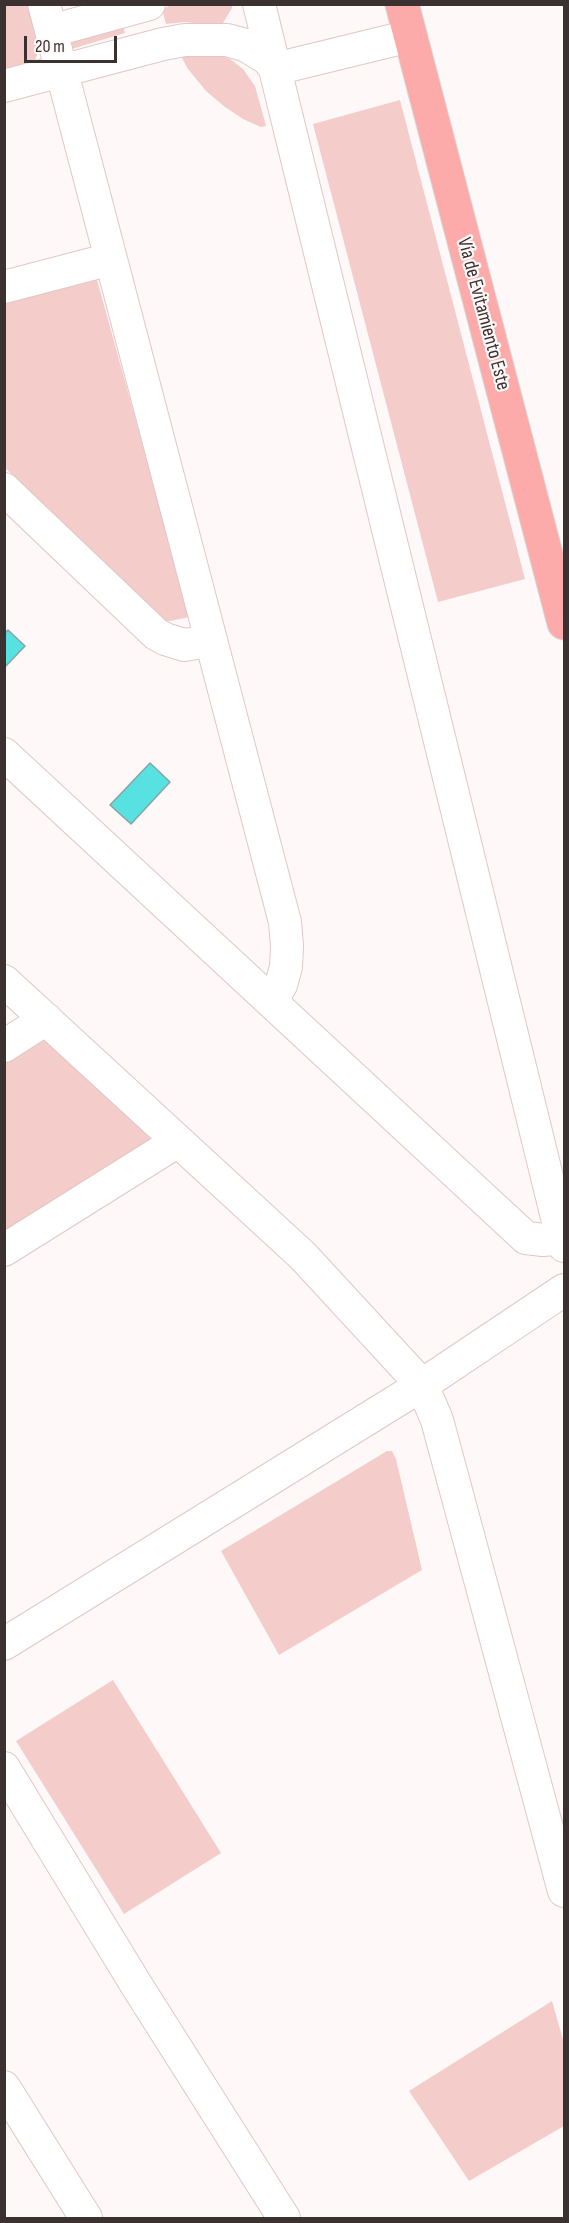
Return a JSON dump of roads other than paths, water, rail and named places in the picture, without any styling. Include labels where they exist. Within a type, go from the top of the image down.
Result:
[{"type":"highway","name":"Vía de Evitamiento Este","points":[[402,4],[564,623]]},
{"type":"street","points":[[149,4],[48,18],[285,922],[286,967],[281,985],[271,1001]]},
{"type":"street","points":[[4,754],[526,1238],[564,1242],[259,4]]},
{"type":"street","points":[[275,69],[410,36]]},
{"type":"street","points":[[4,86],[163,44],[207,40],[227,40],[245,45],[268,59],[275,69]]},
{"type":"street","points":[[4,287],[111,259]]},
{"type":"street","points":[[4,489],[156,634],[184,645],[210,637]]},
{"type":"street","points":[[4,981],[303,1256],[422,1385],[436,1420],[564,1892]]},
{"type":"street","points":[[4,1046],[46,1019]]},
{"type":"street","points":[[4,1250],[178,1141]]},
{"type":"street","points":[[4,1644],[422,1385],[564,1290]]},
{"type":"street","points":[[4,1768],[136,1986],[284,2218]]},
{"type":"street","points":[[4,2087],[86,2218]]}]
